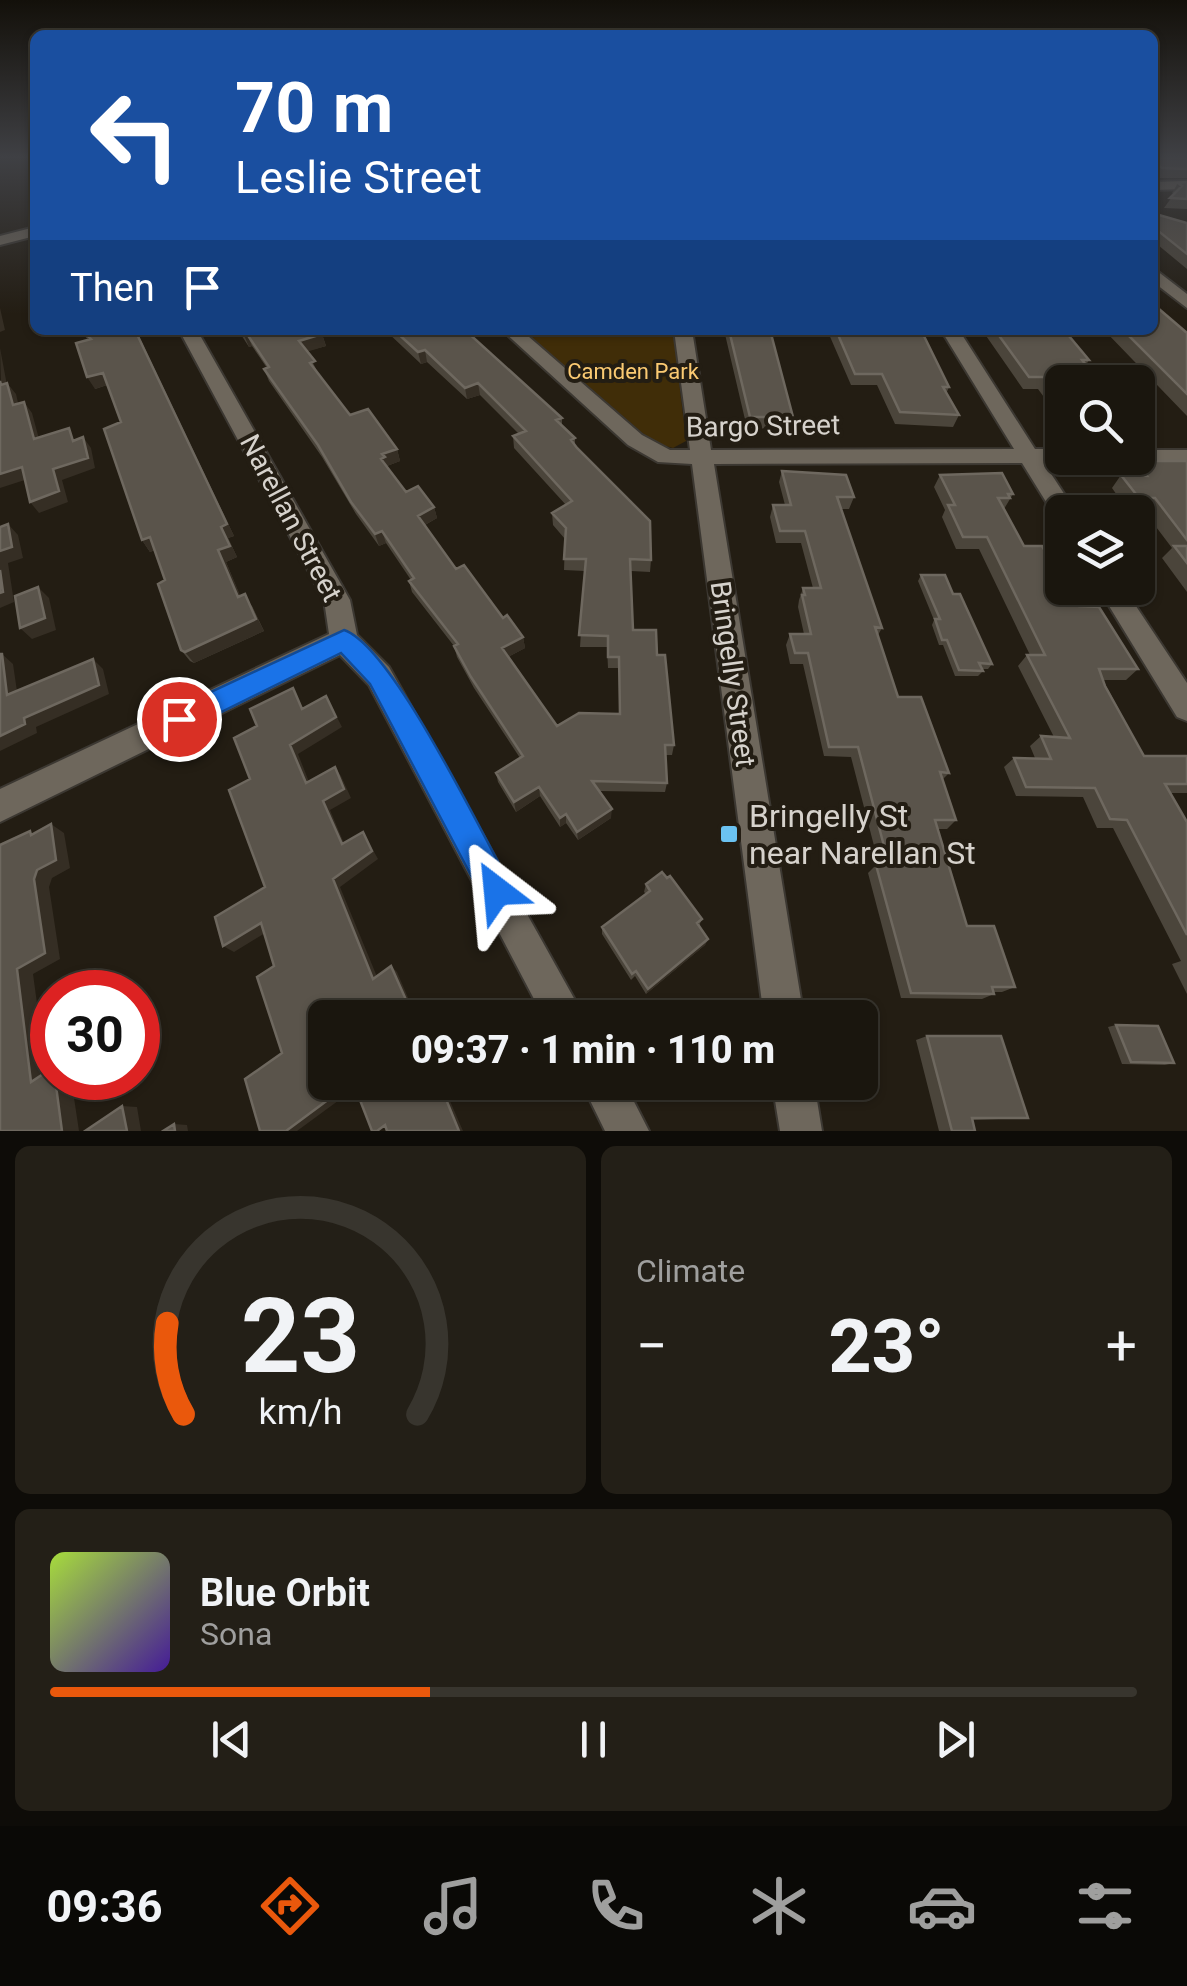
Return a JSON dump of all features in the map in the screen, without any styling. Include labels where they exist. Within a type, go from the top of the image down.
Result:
[{"type":"street","points":[[0,241],[30,232]]},
{"type":"street","points":[[1158,277],[1187,303]]},
{"type":"street","name":"Narellan Street","points":[[191,335],[338,600],[344,640],[380,676],[556,1000]]},
{"type":"street","name":"Bargo Street","points":[[517,335],[645,447],[666,456],[1045,456]]},
{"type":"street","name":"Bringelly Street","points":[[684,335],[781,1000]]},
{"type":"street","points":[[953,335],[1053,495]]},
{"type":"street","points":[[1155,456],[1187,457]]},
{"type":"street","points":[[1122,605],[1187,708]]},
{"type":"street","points":[[0,806],[344,640]]},
{"type":"street","points":[[611,1100],[628,1131]]},
{"type":"street","points":[[796,1100],[800,1131]]},
{"type":"green space","name":"Camden Park","points":[[529,335],[674,335],[686,441],[673,448],[654,443]]},
{"type":"building","points":[[1158,215],[1187,223],[1187,254],[1158,231]]},
{"type":"building","points":[[1158,308],[1187,333],[1187,394],[1128,335],[1158,335]]},
{"type":"building","points":[[87,335],[137,335],[227,524],[221,527],[230,546],[218,550],[238,597],[245,594],[256,619],[185,652],[158,584],[165,580],[150,537],[142,540],[104,429],[121,422],[103,373],[87,377],[76,343],[91,339]]},
{"type":"building","points":[[248,335],[319,335],[299,341],[315,361],[310,363],[350,415],[368,409],[397,449],[382,454],[385,457],[381,459],[406,492],[418,486],[434,507],[418,516],[456,569],[464,565],[503,618],[507,615],[523,637],[502,648],[557,726],[579,713],[620,714],[619,657],[608,657],[608,636],[579,635],[586,559],[564,559],[566,528],[552,513],[572,501],[513,436],[526,431],[478,383],[465,388],[425,350],[418,352],[399,335],[471,335],[562,418],[556,420],[575,438],[571,440],[577,448],[650,521],[651,560],[630,559],[633,630],[656,630],[657,655],[665,655],[674,745],[665,745],[667,783],[592,781],[612,809],[577,832],[566,814],[560,818],[539,787],[514,802],[496,773],[523,756],[471,677],[454,646],[458,644],[409,581],[414,578],[382,531],[375,534],[351,502],[318,445],[264,369],[269,367]]},
{"type":"building","points":[[730,335],[771,335],[793,417],[750,417]]},
{"type":"building","points":[[838,335],[923,335],[949,387],[943,387],[959,415],[900,412],[882,374],[855,374]]},
{"type":"building","points":[[999,335],[1068,335],[1089,360],[1082,360],[1086,365],[1045,365],[1044,377],[1029,377]]},
{"type":"building","points":[[0,381],[1,385],[7,383],[13,405],[24,402],[34,439],[69,428],[73,441],[83,437],[88,458],[53,469],[59,491],[30,502],[22,467],[0,474]]},
{"type":"building","points":[[1155,461],[1187,461],[1187,540],[1155,495],[1137,495],[1121,475],[1155,475]]},
{"type":"building","points":[[782,471],[846,475],[854,497],[837,497],[882,628],[875,627],[898,697],[921,697],[949,773],[940,772],[956,820],[935,820],[967,926],[994,926],[1015,987],[992,987],[994,994],[911,993],[876,865],[889,865],[858,747],[829,747],[808,653],[795,653],[790,634],[811,634],[803,588],[821,588],[805,531],[780,531],[773,505],[791,505]]},
{"type":"building","points":[[1002,473],[1013,494],[1008,494],[1010,498],[998,498],[1024,546],[1042,546],[1045,551],[1045,605],[1099,607],[1138,669],[1099,669],[1144,756],[1187,756],[1187,784],[1165,784],[1187,822],[1187,935],[1127,820],[1110,819],[1095,788],[1026,787],[1014,758],[1051,759],[1041,736],[1070,738],[1027,655],[1045,655],[987,537],[963,537],[948,505],[955,505],[940,475]]},
{"type":"building","points":[[8,524],[12,547],[0,551],[0,527]]},
{"type":"building","points":[[1174,546],[1187,546],[1187,563]]},
{"type":"building","points":[[921,575],[945,575],[953,594],[960,594],[992,664],[979,663],[983,671],[959,670],[947,640],[942,640],[935,619],[940,619]]},
{"type":"building","points":[[38,587],[45,618],[20,628],[15,596]]},
{"type":"building","points":[[0,654],[7,695],[93,659],[99,685],[24,718],[25,724],[0,736]]},
{"type":"building","points":[[293,688],[302,709],[326,696],[336,717],[290,745],[306,783],[335,767],[344,789],[323,801],[342,844],[363,832],[372,851],[333,879],[373,979],[391,966],[406,1000],[308,1000],[308,1100],[328,1100],[286,1131],[260,1131],[245,1079],[282,1053],[257,977],[274,966],[261,923],[223,946],[215,917],[265,887],[229,790],[250,779],[234,738],[257,726],[250,709]]},
{"type":"building","points":[[51,824],[56,860],[37,870],[34,879],[45,953],[17,969],[30,1100],[58,1100],[62,1131],[0,1131],[0,845],[30,831],[31,835]]},
{"type":"building","points":[[662,872],[667,878],[670,876],[702,919],[697,923],[708,939],[648,989],[636,971],[632,974],[602,927],[650,891],[646,884]]},
{"type":"building","points":[[1116,1025],[1158,1026],[1174,1063],[1131,1062]]},
{"type":"building","points":[[927,1036],[1001,1036],[1028,1118],[972,1118],[975,1131],[952,1131]]},
{"type":"building","points":[[360,1100],[446,1100],[459,1131],[387,1131],[385,1125],[372,1131]]},
{"type":"building","points":[[122,1106],[127,1131],[85,1131]]},
{"type":"place","name":"Bringelly St near Narellan St","points":[[729,834]]},
{"type":"route","points":[[179,719],[344,640],[380,676],[497,891]]}]
